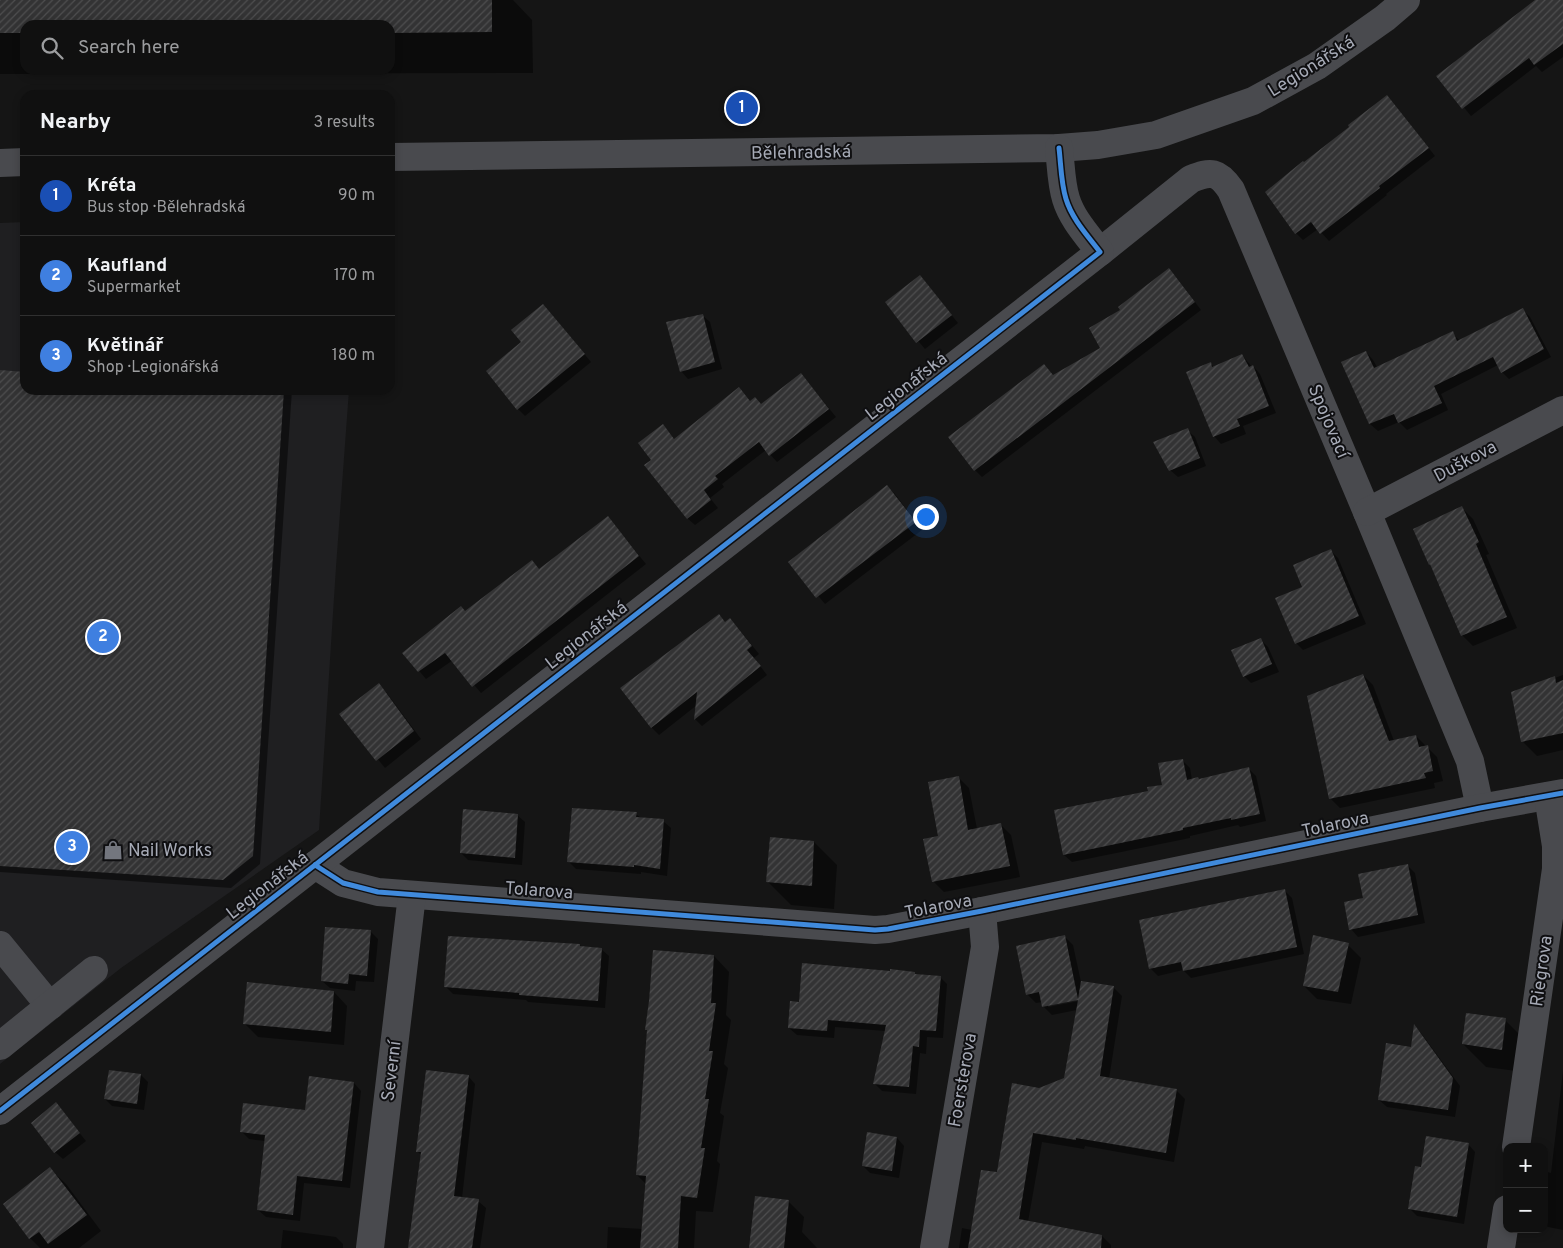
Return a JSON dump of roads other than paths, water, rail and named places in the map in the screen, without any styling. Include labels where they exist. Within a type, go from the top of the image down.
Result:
[{"type":"street","name":"Legionářská","points":[[1209,118],[1253,101],[1317,66],[1385,18],[1406,0]]},
{"type":"street","name":"Bělehradská","points":[[395,157],[1059,148],[1098,145],[1156,135],[1209,118]]},
{"type":"street","points":[[1059,148],[1062,185],[1066,200],[1074,216],[1100,252]]},
{"type":"street","name":"Spojovací","points":[[1100,252],[1191,179],[1204,174],[1216,174],[1225,181],[1367,512],[1470,761],[1480,808]]},
{"type":"street","name":"Legionářská","points":[[0,1111],[1100,252]]},
{"type":"street","name":"Duškova","points":[[1367,512],[1563,410]]},
{"type":"street","name":"Tolarova","points":[[315,865],[343,883],[378,892],[875,930],[904,927],[1555,794]]},
{"type":"street","name":"Riegrova","points":[[1517,1143],[1556,869],[1555,794]]},
{"type":"street","name":"Severní","points":[[370,1248],[412,895]]},
{"type":"street","name":"Foersterova","points":[[934,1248],[985,946],[982,911]]},
{"type":"street","points":[[0,945],[50,1006]]},
{"type":"street","points":[[0,1046],[94,970]]},
{"type":"street","points":[[1501,1248],[1503,1233]]},
{"type":"place","name":"Kréta","points":[[742,108]]},
{"type":"place","name":"Kaufland","points":[[103,637]]},
{"type":"place","name":"Květinář","points":[[72,847]]},
{"type":"place","name":"Nail Works","points":[[113,850]]}]
